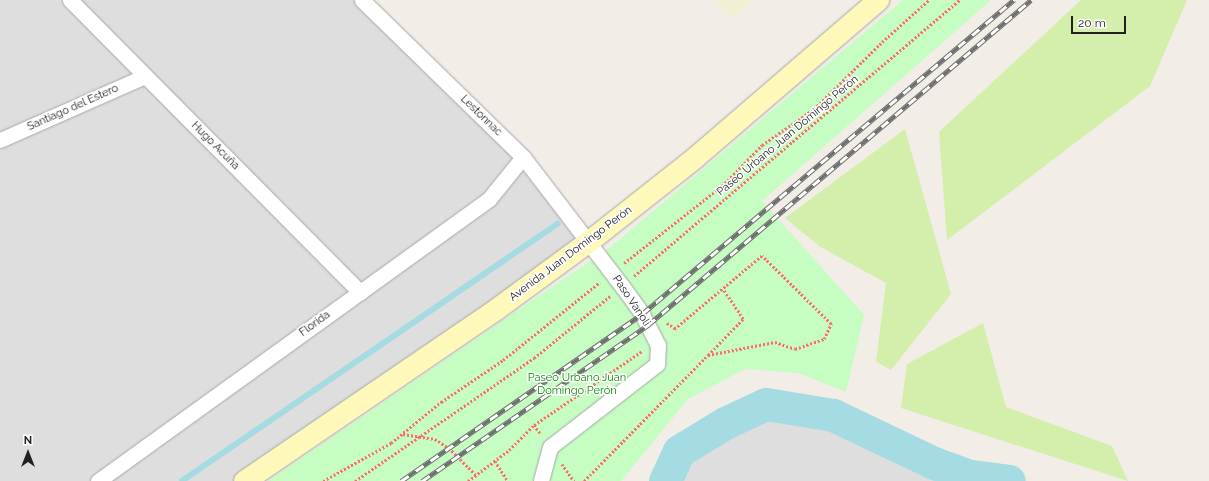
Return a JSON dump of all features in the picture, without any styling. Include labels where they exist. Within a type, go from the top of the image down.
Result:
[{"type":"main road","name":"Avenida Juan Domingo Perón","points":[[244,481],[496,309],[589,241],[700,153],[878,0]]},
{"type":"street","name":"Hugo Acuña","points":[[70,0],[360,292]]},
{"type":"street","name":"Lestonnac","points":[[362,0],[523,157],[589,241]]},
{"type":"street","name":"Santiago del Estero","points":[[0,140],[145,76]]},
{"type":"street","name":"Florida","points":[[98,481],[489,198],[523,157]]},
{"type":"street","name":"Paso Vanoli","points":[[541,481],[550,447],[657,364],[658,345],[642,314],[589,241]]},
{"type":"path","name":"Paseo Urbano Juan Domingo Perón","points":[[323,481],[403,434],[440,402],[502,360],[722,186],[762,145],[814,108],[882,42],[929,0]]},
{"type":"path","name":"Paseo Urbano Juan Domingo Perón","points":[[354,481],[534,358],[622,286],[960,0]]},
{"type":"path","points":[[662,318],[675,329],[762,256],[831,324],[824,339],[795,349],[775,342],[708,355]]},
{"type":"path","points":[[584,481],[743,318],[723,289]]},
{"type":"path","points":[[468,481],[477,476],[495,461],[534,425],[647,347]]},
{"type":"path","points":[[403,434],[435,439],[449,448],[477,476]]},
{"type":"path","points":[[495,461],[508,481]]},
{"type":"shaded area","points":[[0,0],[362,0],[523,157],[589,241],[244,481],[0,481]]},
{"type":"shaded area","points":[[766,404],[833,415],[934,463],[970,476],[1009,481],[665,481],[679,451],[725,423]]},
{"type":"green space","points":[[714,0],[753,0],[733,19]]},
{"type":"green space","name":"Paseo Urbano Juan Domingo Perón","points":[[903,0],[991,0],[762,201],[864,315],[846,392],[798,373],[745,369],[688,399],[621,481],[268,481],[612,246]]},
{"type":"green space","points":[[1081,0],[1187,0],[1150,86],[947,240],[939,132]]},
{"type":"green space","points":[[905,129],[951,294],[891,370],[876,362],[886,283],[819,246],[785,218]]},
{"type":"green space","points":[[983,323],[1006,407],[1112,446],[1128,481],[901,408],[907,364]]},
{"type":"waterway","points":[[182,481],[557,224]]},
{"type":"waterway","points":[[665,481],[679,451],[725,423],[766,404],[833,415],[934,463],[970,476],[1009,481]]},
{"type":"railway","points":[[401,481],[642,314],[1014,0]]},
{"type":"railway","points":[[422,481],[648,325],[1031,0]]}]
